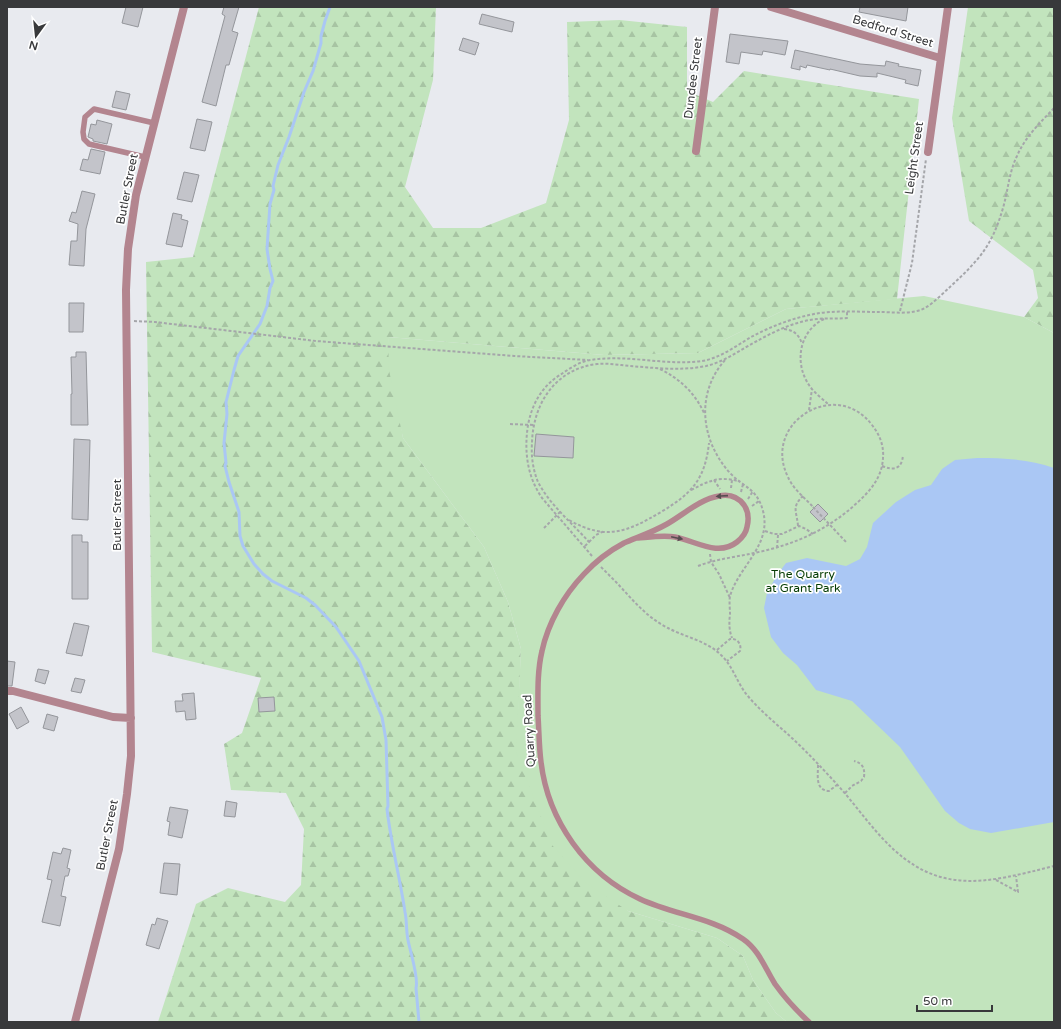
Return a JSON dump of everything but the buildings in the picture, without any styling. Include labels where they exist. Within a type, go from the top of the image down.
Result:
[{"type":"street","name":"Butler Street","points":[[74,1022],[118,849],[127,794],[131,756],[126,290],[128,249],[136,195],[184,7]]},
{"type":"street","name":"Dundee Street","points":[[696,151],[715,7]]},
{"type":"street","name":"Bedford Street","points":[[771,7],[940,58]]},
{"type":"street","name":"Leight Street","points":[[928,152],[948,7]]},
{"type":"street","points":[[7,691],[13,691],[113,716],[130,718]]},
{"type":"lane","points":[[145,157],[90,144],[84,139],[83,132],[85,117],[94,110],[154,123]]},
{"type":"lane","name":"Quarry Road","points":[[638,538],[673,537],[710,548],[727,547],[734,544],[743,536],[748,525],[749,517],[745,506],[737,498],[722,495],[708,499],[661,527],[616,548],[597,561],[584,573],[572,588],[556,613],[545,641],[539,667],[538,692],[540,762],[550,802],[573,844],[598,873],[615,885],[655,906],[717,924],[747,942],[756,951],[775,984],[800,1014],[809,1022]]},
{"type":"path","points":[[127,320],[316,341],[514,356],[589,360],[619,359],[679,362],[701,361],[724,354],[756,335],[792,319],[823,313],[916,311],[923,309],[966,273],[980,258],[991,241],[996,229],[1016,157],[1034,130],[1054,108]]},
{"type":"path","name":"Leight Street","points":[[900,311],[912,263],[928,152]]},
{"type":"path","points":[[589,542],[547,496],[538,481],[534,470],[531,448],[533,425],[540,405],[546,394],[559,380],[573,372],[603,364],[683,369],[714,364],[783,329],[803,322],[847,318],[847,312]]},
{"type":"path","points":[[825,319],[813,326],[809,331],[802,344],[800,365],[812,389],[830,405]]},
{"type":"path","points":[[783,329],[789,329],[796,333],[801,339],[802,344]]},
{"type":"path","points":[[690,491],[704,467],[706,460],[709,441],[705,414],[708,393],[714,374],[726,359]]},
{"type":"path","points":[[589,360],[554,378],[536,400],[528,425],[526,452],[529,472],[536,489],[629,597],[654,620],[717,651],[727,662],[747,696],[818,764],[845,793],[883,839],[903,858],[924,871],[948,879],[972,882],[1016,876],[1054,866]]},
{"type":"path","points":[[659,368],[685,385],[696,398],[705,414]]},
{"type":"path","points":[[809,410],[812,389]]},
{"type":"path","points":[[698,566],[798,542],[813,534],[836,520],[864,496],[875,483],[882,466],[883,453],[878,432],[867,418],[851,408],[830,405],[809,410],[789,429],[782,452],[782,461],[788,479],[793,486],[802,496],[813,507],[847,543]]},
{"type":"path","points":[[510,424],[533,425]]},
{"type":"path","points":[[709,441],[725,467],[740,482],[750,488],[760,502],[766,524],[765,531],[755,553],[746,566],[730,598]]},
{"type":"path","points":[[882,466],[891,468],[899,467],[902,463],[903,455]]},
{"type":"path","points":[[567,518],[581,526],[602,532],[621,531],[638,526],[674,504],[690,491],[716,479],[725,478],[740,482]]},
{"type":"path","points":[[798,526],[795,507],[797,501],[802,496]]},
{"type":"path","points":[[544,528],[560,511]]},
{"type":"path","points":[[765,531],[778,535],[786,533],[798,526],[803,527],[813,534]]},
{"type":"path","points":[[585,546],[596,535],[602,532]]},
{"type":"path","points":[[777,548],[778,535]]},
{"type":"path","points":[[710,548],[711,562],[719,574],[730,598],[730,632],[732,638],[737,641],[741,648],[738,653],[727,662]]},
{"type":"path","points":[[717,651],[732,638]]},
{"type":"path","points":[[845,793],[864,777],[863,767],[860,763],[854,761]]},
{"type":"path","points":[[818,764],[818,784],[820,788],[822,790],[829,791],[837,785]]},
{"type":"path","points":[[995,879],[1018,892],[1016,876]]},
{"type":"green space","points":[[259,7],[436,7],[433,80],[405,187],[433,228],[481,228],[546,203],[569,120],[567,22],[620,20],[687,27],[687,91],[713,102],[744,71],[919,99],[897,299],[786,309],[698,353],[604,355],[388,337],[403,438],[484,547],[508,602],[521,649],[517,752],[628,911],[717,938],[743,956],[753,980],[776,1013],[787,1022],[158,1022],[196,904],[228,888],[285,902],[301,885],[304,829],[286,793],[231,790],[224,744],[242,733],[261,678],[152,652],[146,262],[193,257]]},
{"type":"green space","points":[[968,7],[1054,7],[1054,333],[1024,317],[1038,298],[1033,270],[969,221],[952,118]]},
{"type":"green space","name":"The Quarry at Grant Park","points":[[924,296],[1024,317],[1054,333],[1054,1022],[787,1022],[776,1013],[753,980],[743,956],[717,938],[628,911],[586,883],[552,845],[516,752],[521,649],[508,602],[484,547],[403,438],[389,370],[388,337],[604,355],[698,353],[786,309]]},
{"type":"water","points":[[977,458],[1016,460],[1054,468],[1054,822],[991,833],[970,829],[959,823],[945,811],[900,747],[852,701],[816,690],[797,665],[783,653],[771,637],[764,608],[767,593],[786,563],[807,558],[846,566],[860,559],[867,547],[873,523],[896,502],[915,490],[931,485],[942,469],[955,460]]},
{"type":"waterway","points":[[330,7],[321,36],[321,43],[313,71],[278,165],[273,186],[274,190],[270,204],[267,249],[273,281],[270,288],[267,306],[260,324],[238,356],[234,370],[226,402],[227,414],[224,443],[225,466],[239,512],[240,536],[243,546],[254,564],[272,581],[306,598],[315,605],[336,627],[359,661],[382,717],[386,740],[387,809],[406,915],[407,937],[414,964],[417,984],[416,988],[419,1022]]}]
